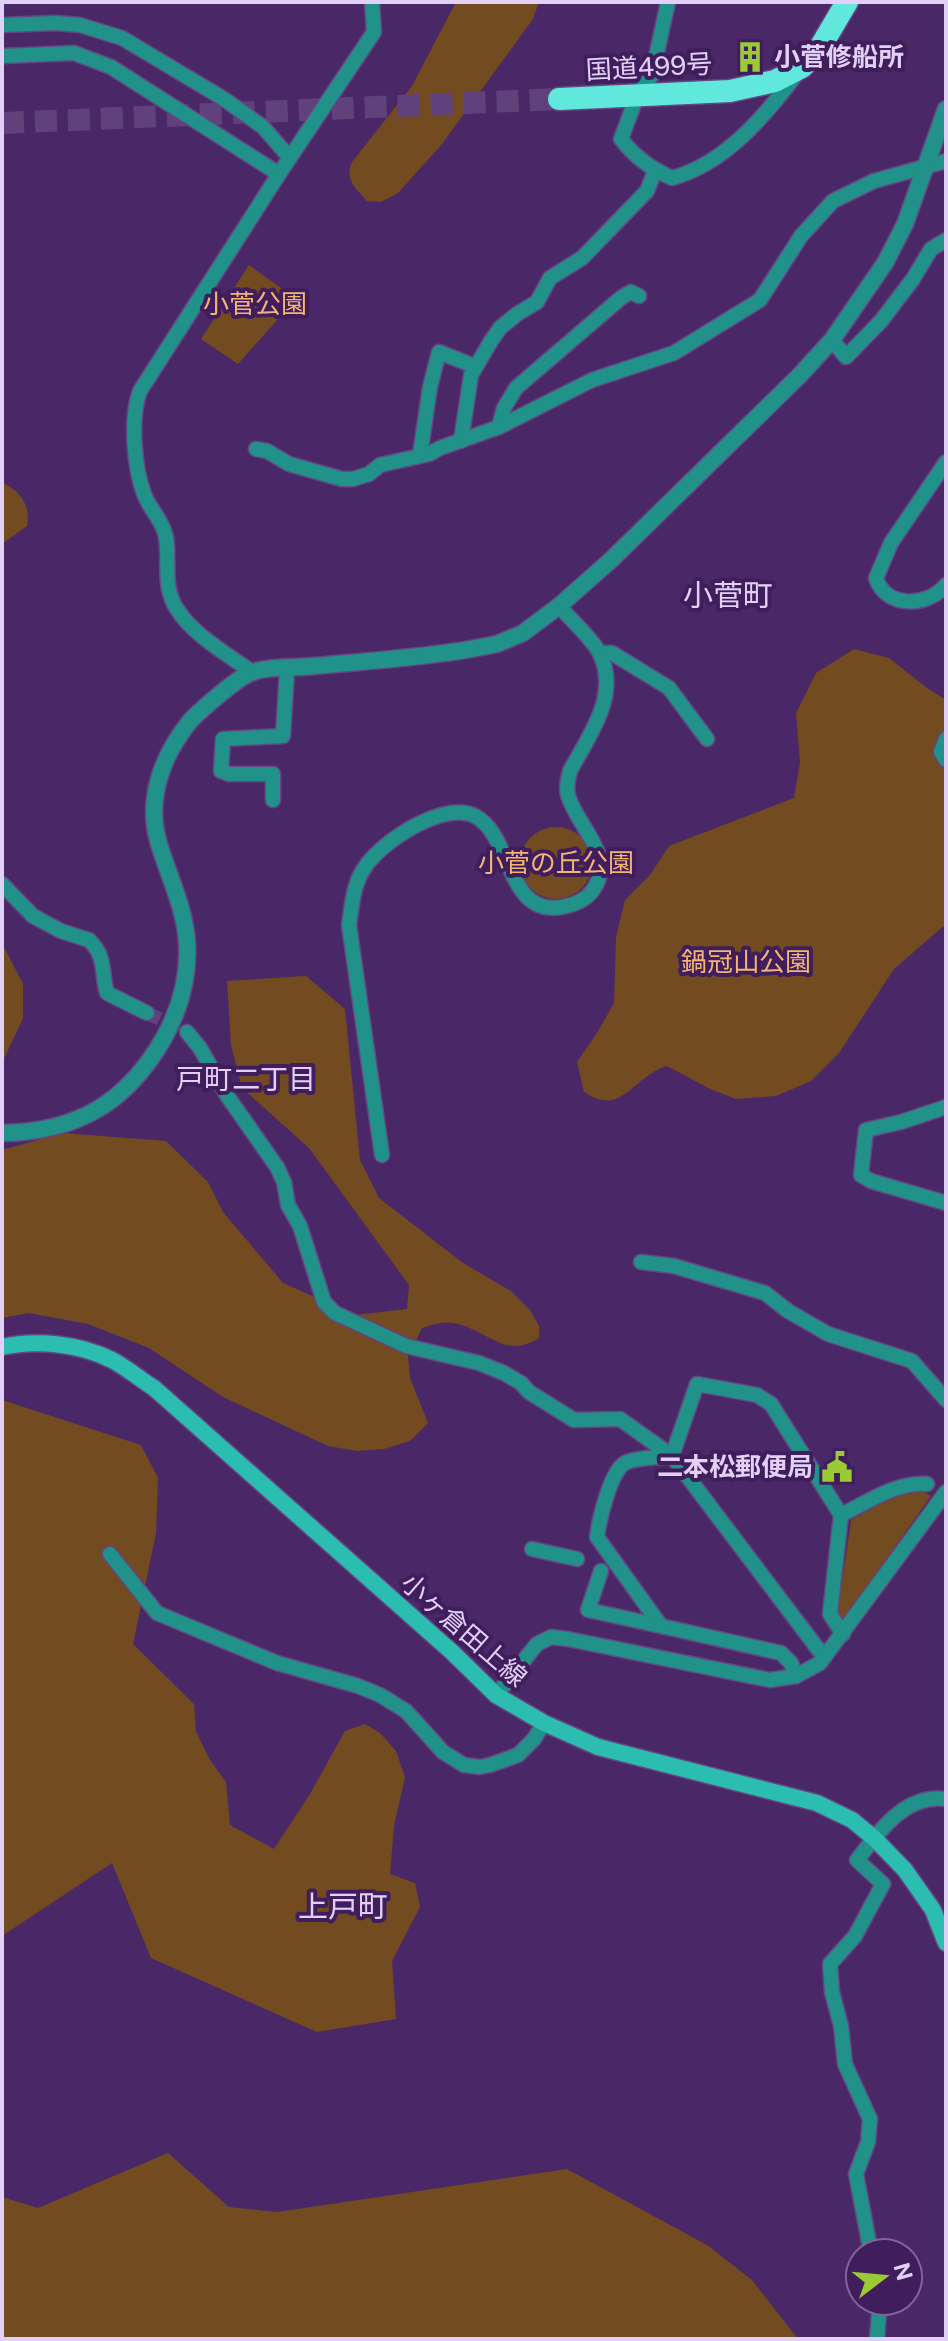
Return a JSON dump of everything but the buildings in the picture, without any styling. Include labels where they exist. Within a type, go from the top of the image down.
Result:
[{"type":"highway","name":"国道499号","points":[[559,99],[751,88],[775,81],[802,67],[818,51],[847,2]]},
{"type":"main road","name":"小ヶ倉田上線","points":[[2,1347],[20,1342],[66,1345],[111,1360],[154,1388],[452,1652],[496,1695],[544,1723],[598,1747],[817,1803],[852,1820],[874,1838],[923,1893],[946,1943]]},
{"type":"street","points":[[252,672],[194,628],[175,607],[167,577],[166,537],[144,493],[135,446],[135,413],[140,391],[374,32],[372,2]]},
{"type":"street","points":[[668,2],[652,75],[637,96],[621,139],[655,171],[672,178],[713,160],[781,95],[802,67]]},
{"type":"street","points":[[2,25],[80,25],[122,38],[224,99],[263,127],[290,158]]},
{"type":"street","points":[[2,56],[74,53],[111,67],[279,174]]},
{"type":"street","points":[[2,1133],[50,1127],[105,1106],[148,1066],[177,1014],[188,945],[181,906],[156,828],[155,804],[160,770],[174,742],[202,709],[252,672],[434,655],[497,644],[523,633],[559,606],[622,549],[832,340],[885,263],[905,224],[946,109]]},
{"type":"street","points":[[256,449],[267,451],[289,464],[342,479],[363,477],[380,465],[429,454],[499,427],[592,380],[674,353],[753,305],[765,293],[801,236],[833,201],[874,181],[946,161]]},
{"type":"street","points":[[461,441],[474,366],[500,328],[537,302],[550,278],[582,258],[647,191],[655,171]]},
{"type":"street","points":[[832,340],[846,357],[881,321],[931,249],[946,240]]},
{"type":"street","points":[[499,427],[504,408],[516,388],[622,297],[631,292],[639,296]]},
{"type":"street","points":[[420,455],[430,387],[439,352],[474,366]]},
{"type":"street","points":[[946,462],[891,543],[876,578],[884,593],[911,601],[929,598],[946,585]]},
{"type":"street","points":[[382,1155],[349,925],[354,891],[365,866],[383,846],[414,826],[453,812],[466,812],[485,822],[506,857],[518,886],[528,898],[554,909],[587,897],[595,888],[600,871],[598,853],[567,794],[567,783],[606,700],[607,683],[600,653],[559,606]]},
{"type":"street","points":[[600,653],[612,653],[669,688],[707,739]]},
{"type":"street","points":[[273,800],[273,774],[229,774],[221,771],[223,739],[283,736],[287,669]]},
{"type":"street","points":[[946,739],[941,752],[946,760]]},
{"type":"street","points":[[2,884],[33,916],[89,940],[105,971],[107,993],[147,1013]]},
{"type":"street","points":[[187,1032],[277,1167],[324,1302],[335,1313],[406,1346],[479,1363],[504,1373],[574,1420],[620,1419],[672,1456],[824,1657]]},
{"type":"street","points":[[946,1107],[866,1130],[861,1175],[871,1181],[946,1203]]},
{"type":"street","points":[[641,1262],[674,1266],[765,1293],[788,1311],[828,1334],[912,1361],[946,1400]]},
{"type":"street","points":[[672,1456],[697,1384],[757,1395],[771,1404],[841,1515],[830,1614],[843,1634]]},
{"type":"street","points":[[661,1626],[597,1537],[617,1470],[625,1462],[672,1456]]},
{"type":"street","points":[[841,1515],[895,1488],[912,1483],[927,1484]]},
{"type":"street","points":[[496,1695],[537,1644],[551,1637],[770,1680],[808,1672],[843,1634],[946,1492]]},
{"type":"street","points":[[532,1549],[577,1559]]},
{"type":"street","points":[[110,1554],[157,1613],[277,1663],[380,1695],[406,1711],[443,1752],[464,1765],[490,1765],[518,1755],[544,1723]]},
{"type":"street","points":[[601,1571],[588,1610],[781,1653],[791,1663],[796,1676]]},
{"type":"street","points":[[868,2237],[856,2174],[868,2142],[870,2119],[845,2064],[830,1964],[855,1936],[883,1884],[857,1860],[890,1819],[904,1809],[919,1802],[946,1799]]},
{"type":"street","points":[[877,2339],[879,2317]]},
{"type":"green space","points":[[456,2],[539,2],[533,19],[442,144],[398,193],[381,202],[367,201],[350,179],[352,162],[412,86]]},
{"type":"green space","name":"小菅公園","points":[[249,265],[296,299],[238,364],[201,339]]},
{"type":"green space","points":[[2,482],[23,500],[28,518],[27,526],[2,544]]},
{"type":"green space","name":"鍋冠山公園","points":[[854,649],[889,658],[946,700],[946,924],[894,969],[839,1053],[811,1081],[776,1096],[736,1099],[667,1066],[644,1078],[618,1098],[597,1099],[584,1092],[577,1062],[614,1003],[616,937],[625,900],[650,875],[669,846],[794,798],[800,762],[796,713],[816,673]]},
{"type":"green space","name":"小菅の丘公園","points":[[556,827],[576,833],[586,843],[592,863],[586,883],[576,893],[556,899],[536,893],[526,883],[520,863],[526,843],[536,833]]},
{"type":"green space","points":[[2,943],[23,984],[23,1018],[2,1063]]},
{"type":"green space","points":[[306,976],[345,1009],[360,1160],[379,1198],[463,1263],[511,1291],[530,1310],[539,1326],[539,1338],[516,1346],[506,1345],[454,1323],[422,1328],[408,1356],[410,1378],[428,1423],[410,1441],[384,1449],[357,1451],[328,1446],[223,1397],[149,1348],[88,1324],[29,1313],[2,1318],[2,1150],[63,1133],[166,1141],[208,1182],[223,1212],[283,1283],[355,1315],[407,1309],[409,1285],[309,1148],[242,1088],[231,1045],[227,981]]},
{"type":"green space","points":[[2,1400],[141,1445],[158,1478],[156,1533],[133,1644],[194,1704],[196,1732],[210,1760],[226,1782],[230,1825],[274,1849],[310,1794],[345,1731],[365,1724],[380,1733],[396,1751],[405,1777],[394,1826],[390,1874],[415,1883],[420,1907],[392,1961],[396,2019],[317,2032],[151,1958],[112,1863],[2,1936]]},
{"type":"green space","points":[[901,1491],[924,1492],[931,1496],[843,1620],[838,1611],[851,1520]]},
{"type":"green space","points":[[168,2153],[229,2207],[277,2212],[567,2169],[707,2245],[752,2280],[798,2339],[2,2339],[2,2197],[38,2208]]},
{"type":"tunnel","points":[[2,123],[559,99]]},
{"type":"tunnel","points":[[147,1013],[187,1032]]},
{"type":"place","name":"小菅修船所","points":[[750,57]]},
{"type":"place","name":"二本松郵便局","points":[[837,1467]]},
{"type":"district","name":"小菅町","points":[[728,596]]},
{"type":"district","name":"戸町二丁目","points":[[246,1079]]},
{"type":"district","name":"上戸町","points":[[343,1907]]}]
